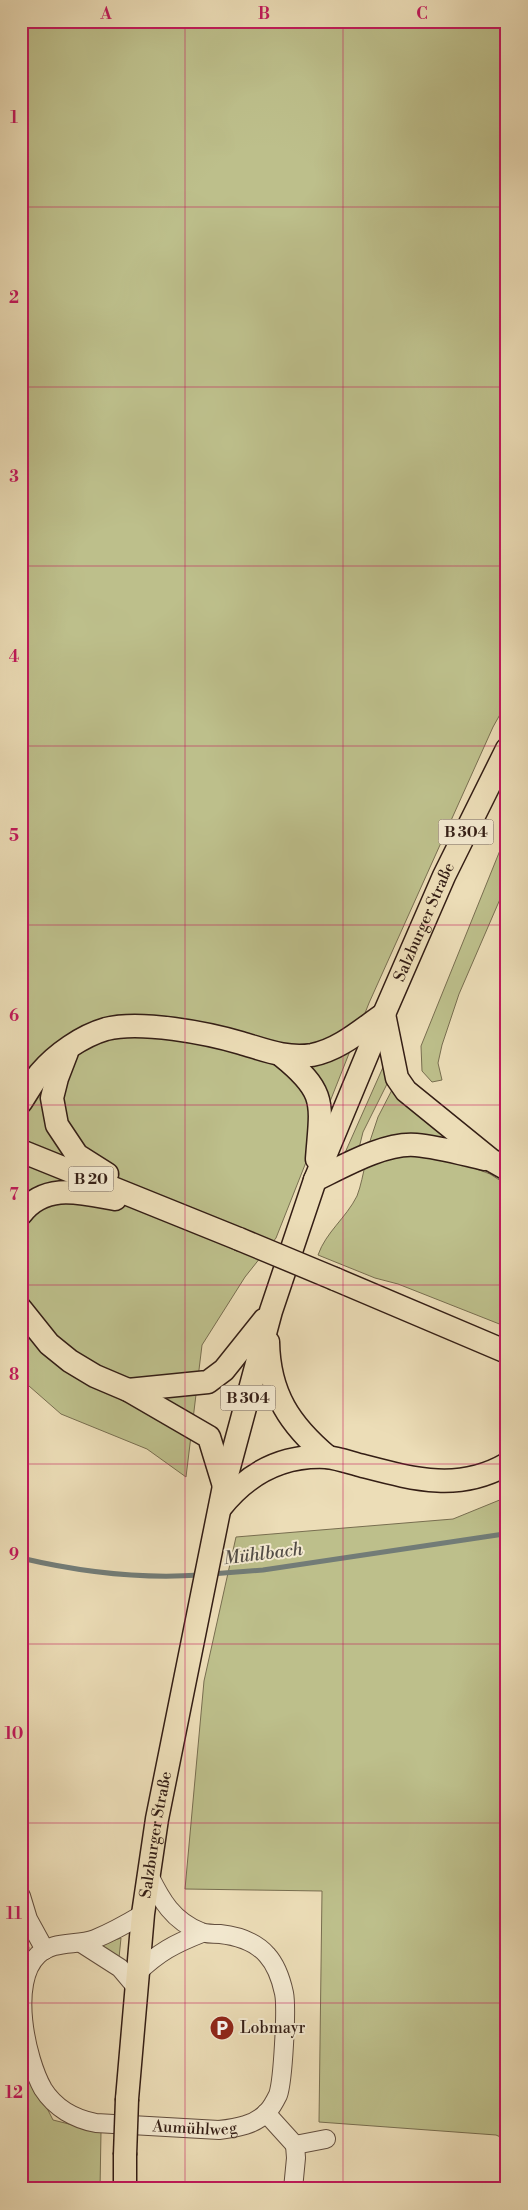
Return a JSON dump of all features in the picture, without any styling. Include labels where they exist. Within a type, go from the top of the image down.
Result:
[{"type":"main road","name":"Salzburger Straße","points":[[384,1014],[444,876],[507,749]]},
{"type":"main road","points":[[21,1102],[40,1073],[69,1047],[86,1037],[107,1029],[135,1027],[190,1030],[282,1056],[310,1055],[333,1050],[384,1014],[397,1078],[400,1084],[419,1104],[499,1165]]},
{"type":"main road","name":"B 304","points":[[224,1486],[271,1311],[315,1180],[384,1014]]},
{"type":"main road","points":[[69,1047],[57,1078],[52,1098],[57,1125],[64,1138],[76,1155],[160,1208]]},
{"type":"main road","points":[[282,1056],[304,1074],[317,1094],[321,1107],[315,1180]]},
{"type":"main road","points":[[315,1180],[363,1156],[382,1150],[415,1144],[499,1165]]},
{"type":"main road","name":"B 20","points":[[21,1151],[239,1239],[507,1352]]},
{"type":"main road","points":[[21,1214],[33,1202],[50,1193],[71,1191],[160,1208]]},
{"type":"main road","points":[[21,1309],[49,1344],[70,1361],[95,1376],[128,1390],[209,1437],[224,1486]]},
{"type":"main road","points":[[408,1309],[463,1317],[507,1335]]},
{"type":"main road","points":[[128,1390],[208,1382],[229,1365],[271,1311]]},
{"type":"main road","points":[[271,1311],[268,1344],[270,1369],[280,1400],[291,1421],[311,1443],[328,1457]]},
{"type":"main road","points":[[484,1342],[507,1367]]},
{"type":"main road","points":[[220,1507],[234,1490],[254,1474],[278,1464],[300,1458],[328,1457],[415,1479],[456,1482],[496,1471],[507,1464]]},
{"type":"main road","name":"Salzburger Straße","points":[[125,2189],[127,2099],[143,1914],[157,1818],[224,1486]]},
{"type":"street","points":[[149,1875],[163,1904],[177,1919],[202,1933],[234,1936],[255,1943],[268,1955],[278,1971],[285,1995],[281,2079],[278,2094],[266,2113],[295,2145],[296,2158],[293,2189]]},
{"type":"street","points":[[21,1896],[28,1919],[45,1950],[57,1945],[81,1943],[125,1925],[143,1914]]},
{"type":"street","points":[[81,1943],[136,1980],[155,1956],[173,1944],[202,1933]]},
{"type":"street","name":"Aumühlweg","points":[[45,1950],[37,1955],[32,1962],[24,1983],[24,2021],[30,2055],[44,2090],[66,2112],[81,2120],[96,2123],[219,2130],[246,2125],[266,2113]]},
{"type":"street","points":[[295,2145],[326,2140]]},
{"type":"green space","points":[[21,21],[507,21],[507,702],[493,727],[369,1003],[276,1238],[245,1277],[202,1345],[186,1477],[147,1449],[61,1414],[21,1379]]},
{"type":"green space","points":[[507,833],[507,883],[459,994],[442,1045],[438,1063],[442,1080],[432,1082],[422,1071],[421,1046]]},
{"type":"green space","points":[[384,1065],[390,1078],[363,1132],[359,1148],[344,1155]]},
{"type":"green space","points":[[394,1086],[454,1142],[369,1144],[378,1117]]},
{"type":"green space","points":[[391,1155],[447,1158],[490,1174],[507,1185],[507,1327],[318,1255],[326,1239],[357,1196],[366,1162]]},
{"type":"green space","points":[[507,1497],[507,2140],[496,2135],[319,2122],[322,1891],[185,1889],[204,1681],[236,1537],[453,1519]]},
{"type":"green space","points":[[21,1921],[29,1948],[21,1984]]},
{"type":"green space","points":[[121,1938],[119,1958],[100,1945]]},
{"type":"green space","points":[[21,2037],[25,2065],[53,2120],[101,2132],[100,2189],[21,2189]]},
{"type":"waterway","name":"Mühlbach","points":[[211,1574],[263,1570],[504,1534],[507,1537]]},
{"type":"waterway","name":"Mühlbach","points":[[21,1558],[88,1571],[155,1576],[200,1575]]},
{"type":"place","name":"Lobmayr","points":[[222,2028]]}]
